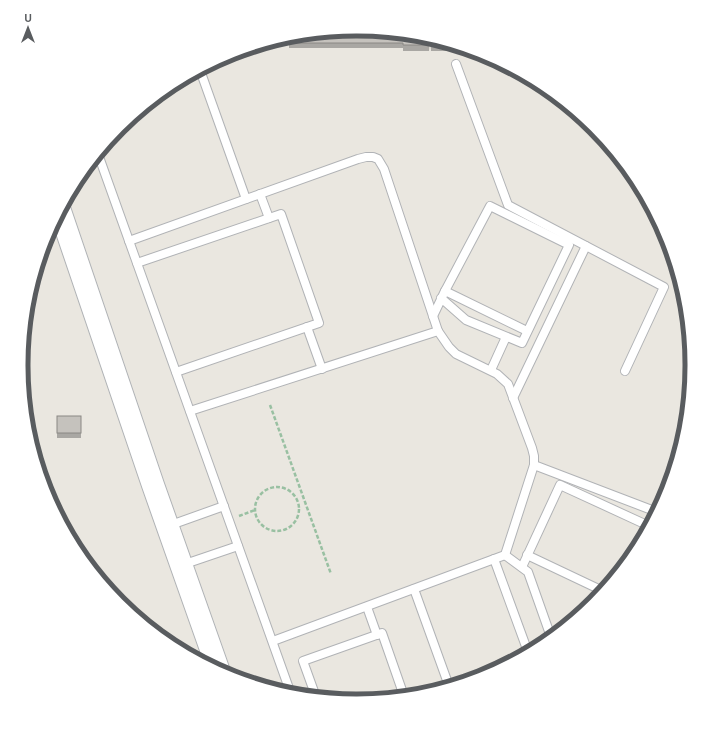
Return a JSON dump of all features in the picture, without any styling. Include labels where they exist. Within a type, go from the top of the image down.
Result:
[{"type":"main road","points":[[63,219],[167,526],[215,662]]},
{"type":"lane","points":[[456,64],[508,205],[664,287],[625,371]]},
{"type":"lane","points":[[202,75],[246,199]]},
{"type":"lane","points":[[129,241],[358,159],[373,157],[378,158],[384,169],[438,331],[456,354],[491,370],[503,378],[508,384],[532,448],[534,464],[505,555]]},
{"type":"lane","points":[[100,160],[288,686]]},
{"type":"lane","points":[[260,194],[268,218]]},
{"type":"lane","points":[[433,316],[443,294],[490,206],[568,246],[522,343],[466,320],[443,294]]},
{"type":"lane","points":[[137,263],[281,214],[284,221],[319,323],[176,372]]},
{"type":"lane","points":[[514,398],[586,246]]},
{"type":"lane","points":[[443,294],[527,331]]},
{"type":"lane","points":[[307,327],[322,369]]},
{"type":"lane","points":[[190,411],[438,331]]},
{"type":"lane","points":[[491,370],[506,337]]},
{"type":"lane","points":[[534,464],[651,510]]},
{"type":"lane","points":[[522,567],[560,485],[644,524]]},
{"type":"lane","points":[[167,526],[224,506]]},
{"type":"lane","points":[[181,566],[238,546]]},
{"type":"lane","points":[[272,641],[505,555]]},
{"type":"lane","points":[[505,555],[528,572],[531,577],[549,631]]},
{"type":"lane","points":[[527,555],[598,588]]},
{"type":"lane","points":[[494,559],[526,646]]},
{"type":"lane","points":[[414,589],[447,680]]},
{"type":"lane","points":[[367,607],[377,635]]},
{"type":"lane","points":[[314,691],[303,661],[382,633],[402,690]]},
{"type":"path","points":[[270,405],[302,498],[331,574]]},
{"type":"path","points":[[269,488],[283,488],[289,490],[298,500],[298,514],[291,525],[285,529],[272,530],[265,527],[257,517],[255,510],[259,497],[269,488]]},
{"type":"path","points":[[298,500],[302,498]]},
{"type":"path","points":[[229,519],[255,510]]},
{"type":"building","points":[[356,36],[399,39],[429,45],[403,45],[403,43],[292,43],[314,39]]},
{"type":"building","points":[[57,416],[81,416],[81,433],[57,433]]}]
